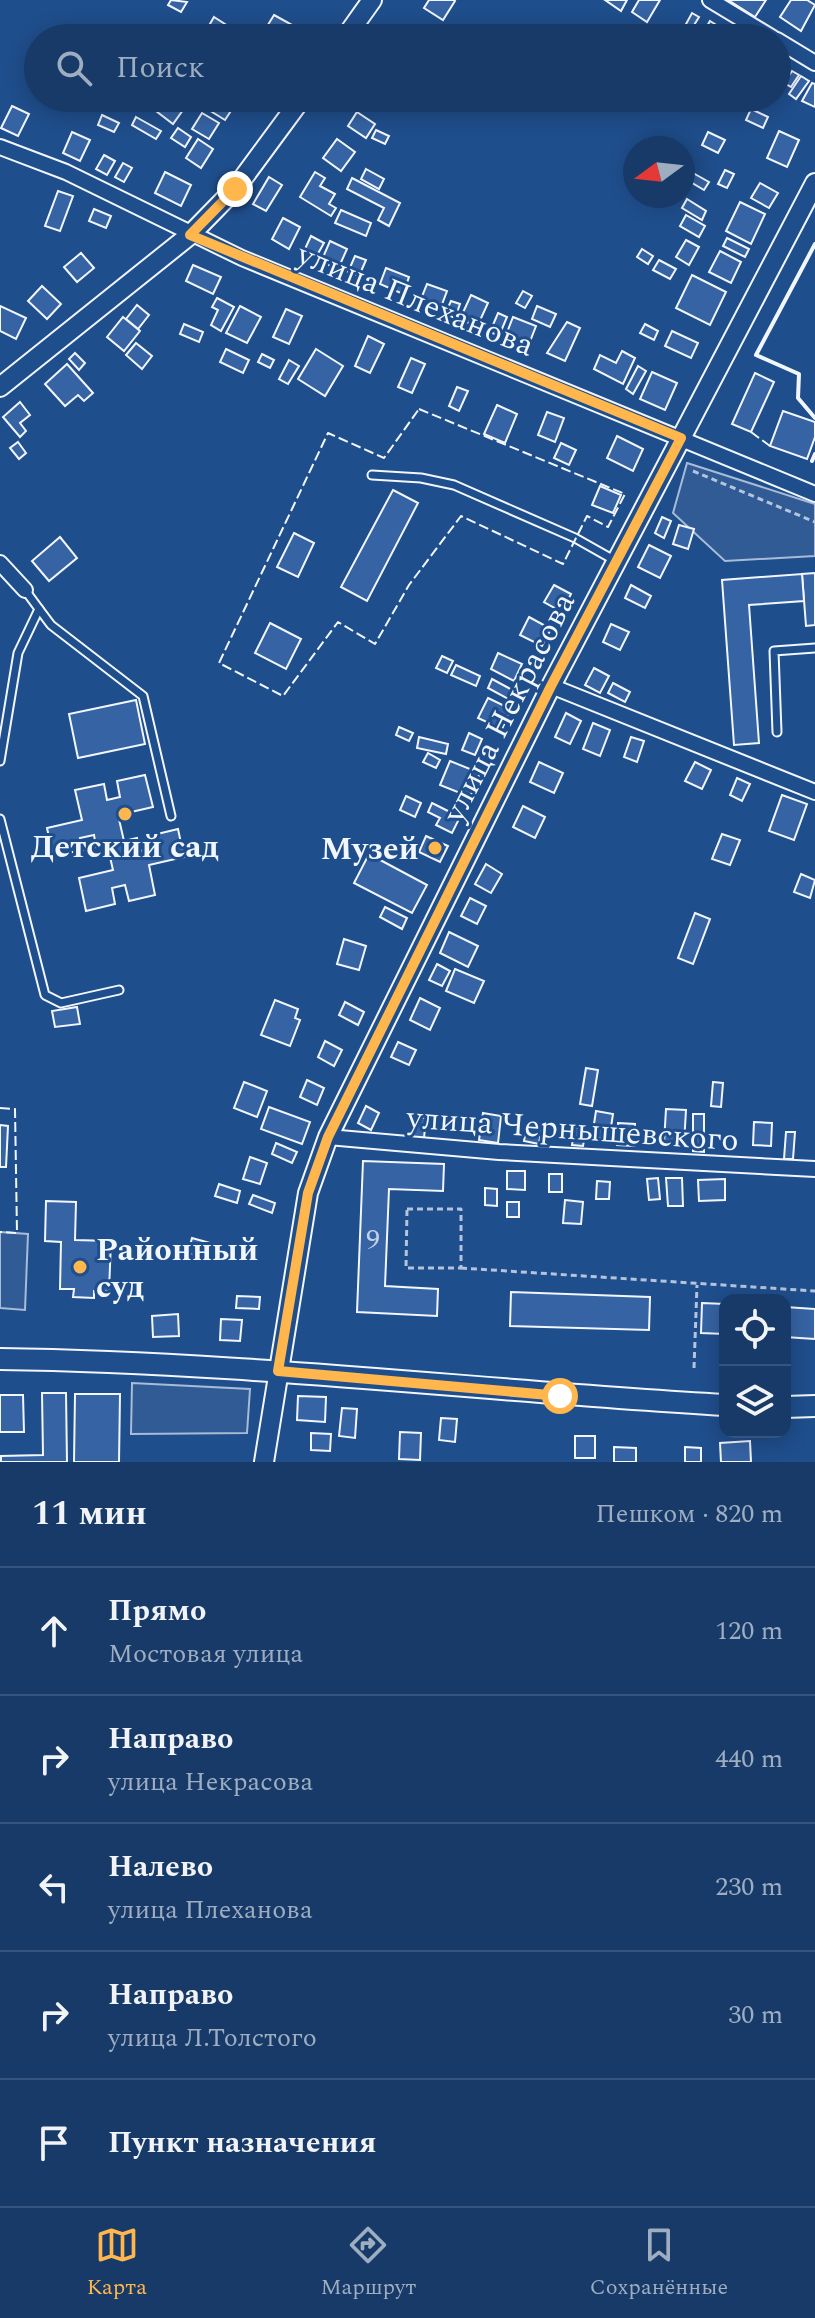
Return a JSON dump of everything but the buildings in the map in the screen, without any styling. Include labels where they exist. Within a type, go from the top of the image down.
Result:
[{"type":"main road","points":[[0,1359],[278,1371],[560,1396],[719,1405]]},
{"type":"main road","points":[[791,1407],[815,1406]]},
{"type":"street","points":[[355,24],[372,0]]},
{"type":"street","points":[[710,0],[750,24]]},
{"type":"street","points":[[791,49],[815,63]]},
{"type":"street","points":[[0,387],[190,235],[235,189],[292,112]]},
{"type":"street","name":"улица Плеханова","points":[[0,147],[66,172],[190,235],[815,494]]},
{"type":"street","name":"улица Некрасова","points":[[264,1462],[308,1193],[328,1137],[551,686],[815,183]]},
{"type":"street","points":[[0,563],[25,590]]},
{"type":"street","points":[[551,686],[815,792]]},
{"type":"street","name":"улица Чернышевского","points":[[328,1137],[499,1152],[815,1169]]},
{"type":"lane","points":[[372,475],[454,485],[575,538],[616,561]]},
{"type":"lane","points":[[25,590],[51,625],[143,696],[171,816]]},
{"type":"lane","points":[[0,761],[18,653],[39,609]]},
{"type":"lane","points":[[777,732],[774,651],[815,648]]},
{"type":"lane","points":[[0,819],[45,995],[61,1003],[119,990]]},
{"type":"path","points":[[693,471],[815,522]]},
{"type":"path","points":[[461,1268],[461,1209],[407,1209],[406,1268],[461,1268],[815,1291]]},
{"type":"path","points":[[694,1368],[697,1285]]},
{"type":"shaded area","points":[[687,463],[815,504],[815,556],[725,561],[673,513]]},
{"type":"shaded area","points":[[0,1232],[28,1234],[25,1310],[0,1308]]},
{"type":"shaded area","points":[[132,1383],[250,1389],[247,1433],[131,1434]]},
{"type":"fence","points":[[419,409],[625,494],[608,527],[587,516],[563,564],[461,516],[409,585],[375,644],[338,622],[283,696],[219,663],[328,433],[384,458],[419,409]]},
{"type":"fence","points":[[751,432],[770,446]]},
{"type":"fence","points":[[0,1108],[15,1109],[17,1233],[0,1232]]},
{"type":"wall","points":[[815,244],[756,355],[799,374],[798,398],[815,418]]},
{"type":"wall","points":[[812,461],[815,454]]},
{"type":"place","name":"Детский сад","points":[[125,814]]},
{"type":"place","name":"Музей","points":[[435,848]]},
{"type":"place","name":"Районный суд","points":[[80,1267]]},
{"type":"route","points":[[235,189],[190,235],[681,438],[551,686],[328,1137],[308,1193],[278,1371],[560,1396]]}]
